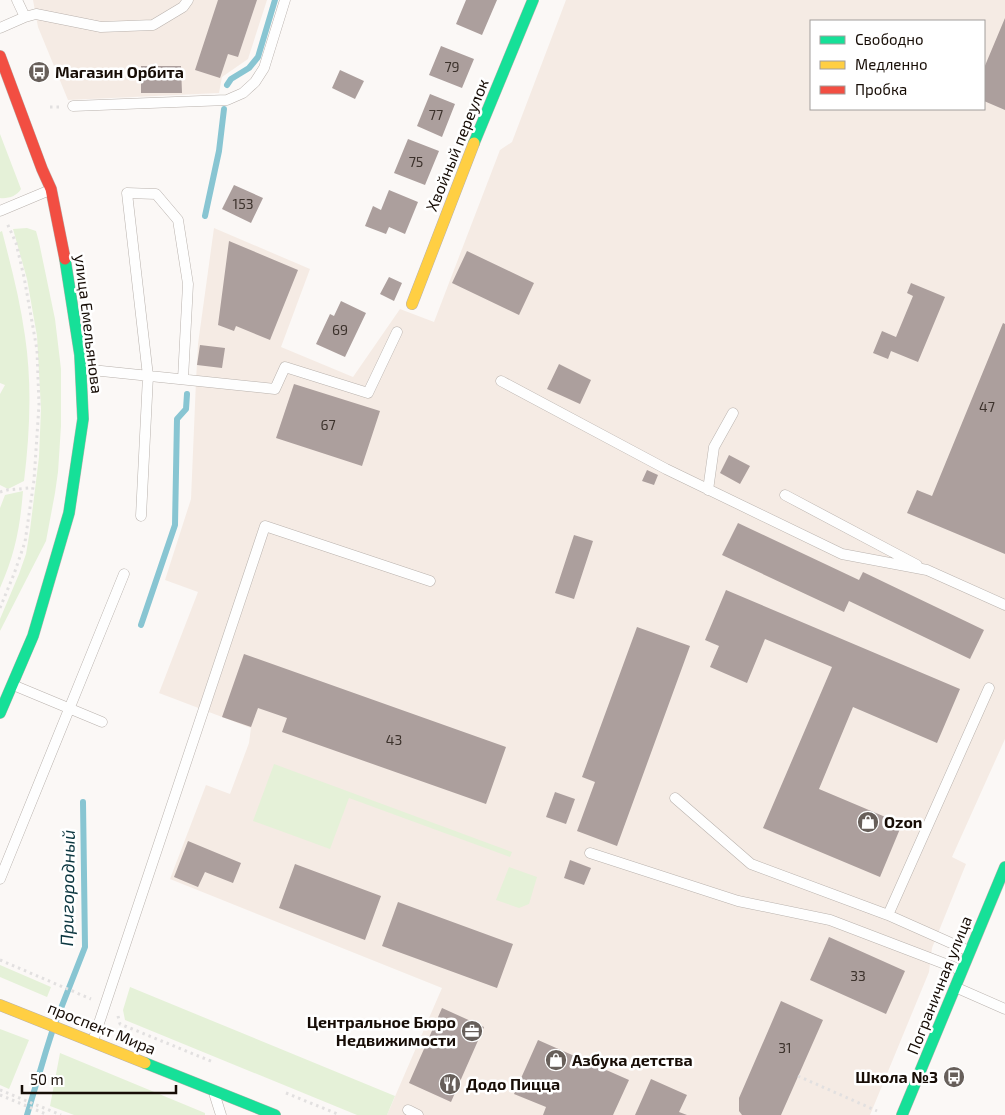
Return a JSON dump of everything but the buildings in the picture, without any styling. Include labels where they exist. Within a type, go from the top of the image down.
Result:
[{"type":"main road","name":"Хвойный переулок","points":[[412,304],[469,156],[533,0]]},
{"type":"main road","name":"улица Емельянова","points":[[0,56],[51,189],[68,275],[80,355],[84,419],[69,513],[32,636],[0,713]]},
{"type":"main road","name":"Пограничная улица","points":[[902,1115],[1005,867]]},
{"type":"main road","name":"проспект Мира","points":[[0,1005],[275,1115]]},
{"type":"lane","points":[[17,0],[25,17]]},
{"type":"lane","points":[[0,28],[36,14],[101,28],[153,25],[183,7],[188,0]]},
{"type":"lane","points":[[73,106],[227,100],[243,93],[255,82],[264,68],[285,0]]},
{"type":"lane","points":[[1,211],[51,189]]},
{"type":"lane","points":[[141,516],[148,376],[127,193],[156,194],[178,220],[188,284],[183,379]]},
{"type":"lane","points":[[80,369],[275,389],[285,367],[368,393],[397,332]]},
{"type":"lane","points":[[501,381],[666,469],[842,554],[927,570]]},
{"type":"lane","points":[[708,490],[714,448],[733,413]]},
{"type":"lane","points":[[785,495],[927,570],[1005,606]]},
{"type":"lane","points":[[93,1042],[265,526],[430,581]]},
{"type":"lane","points":[[0,879],[124,574]]},
{"type":"lane","points":[[12,685],[102,722]]},
{"type":"lane","points":[[888,915],[990,688]]},
{"type":"lane","points":[[675,798],[751,864],[888,915],[970,952]]},
{"type":"lane","points":[[590,852],[738,901],[830,920],[962,970]]},
{"type":"lane","points":[[955,987],[1005,1009]]},
{"type":"lane","points":[[213,1090],[221,1115]]},
{"type":"lane","points":[[408,1110],[418,1115]]},
{"type":"path","points":[[0,608],[25,542],[34,480],[39,405],[37,350],[24,277],[16,243],[1,211]]},
{"type":"path","points":[[0,492],[29,488]]},
{"type":"path","points":[[0,960],[117,1010],[120,1024],[221,1066]]},
{"type":"path","points":[[798,1076],[877,1111]]},
{"type":"path","points":[[0,1090],[6,1095],[47,1115]]},
{"type":"path","points":[[285,1092],[340,1115]]},
{"type":"path","points":[[0,1095],[6,1095],[61,1115]]},
{"type":"shaded area","points":[[33,0],[267,0],[248,59],[222,77],[219,93],[68,100],[38,27]]},
{"type":"shaded area","points":[[566,0],[1005,0],[1005,739],[952,857],[966,864],[932,948],[929,972],[870,1115],[387,1115],[442,988],[170,879],[206,785],[230,794],[249,743],[251,728],[159,693],[198,592],[165,580],[191,499],[198,344],[214,228],[310,269],[281,347],[353,377],[400,309],[434,322],[500,150],[512,142]]},
{"type":"green space","points":[[0,134],[21,189],[12,197],[6,198],[0,198]]},
{"type":"green space","points":[[27,228],[36,231],[55,319],[61,369],[61,426],[58,472],[46,541],[0,631],[0,619],[26,554],[39,457],[41,409],[37,336],[27,279],[13,229]]},
{"type":"green space","points":[[2,231],[23,323],[29,390],[28,445],[24,481],[8,489],[0,485],[0,394],[5,385],[0,383],[0,232]]},
{"type":"green space","points":[[23,491],[16,541],[10,564],[0,588],[0,508],[5,495]]},
{"type":"green space","points":[[274,764],[512,852],[510,857],[349,798],[330,849],[253,821]]},
{"type":"green space","points":[[509,867],[537,877],[529,904],[519,908],[496,900]]},
{"type":"green space","points":[[0,965],[51,987],[47,997],[0,977]]},
{"type":"green space","points":[[130,987],[395,1096],[387,1115],[357,1115],[125,1020],[123,1010]]},
{"type":"green space","points":[[0,1029],[29,1040],[9,1089],[0,1085]]},
{"type":"green space","points":[[60,1053],[205,1113],[205,1115],[74,1115],[50,1106]]},
{"type":"waterway","name":"Пригородный","points":[[227,85],[231,79],[249,68],[258,57],[275,0]]},
{"type":"waterway","name":"Пригородный","points":[[205,216],[219,151],[224,109]]},
{"type":"waterway","name":"Пригородный","points":[[141,625],[175,525],[177,419],[186,409],[187,394]]},
{"type":"waterway","name":"Пригородный","points":[[56,1021],[85,947],[83,802]]},
{"type":"waterway","name":"Пригородный","points":[[27,1115],[52,1032]]},
{"type":"traffic: fast","points":[[474,143],[533,0]]},
{"type":"traffic: fast","points":[[0,713],[33,636],[69,513],[83,419],[80,355],[65,259]]},
{"type":"traffic: fast","points":[[902,1115],[1005,867]]},
{"type":"traffic: fast","points":[[145,1063],[275,1115]]},
{"type":"traffic: slow","points":[[412,304],[474,143]]},
{"type":"traffic: slow","points":[[0,1005],[145,1063]]},
{"type":"traffic: jam","points":[[0,56],[51,189],[65,259]]},
{"type":"place","name":"Магазин Орбита","points":[[39,72]]},
{"type":"place","name":"Ozon","points":[[868,822]]},
{"type":"place","name":"Центральное Бюро Недвижимости","points":[[472,1031]]},
{"type":"place","name":"Азбука детства","points":[[556,1060]]},
{"type":"place","name":"Школа №3","points":[[954,1077]]},
{"type":"place","name":"Додо Пицца","points":[[450,1084]]}]
